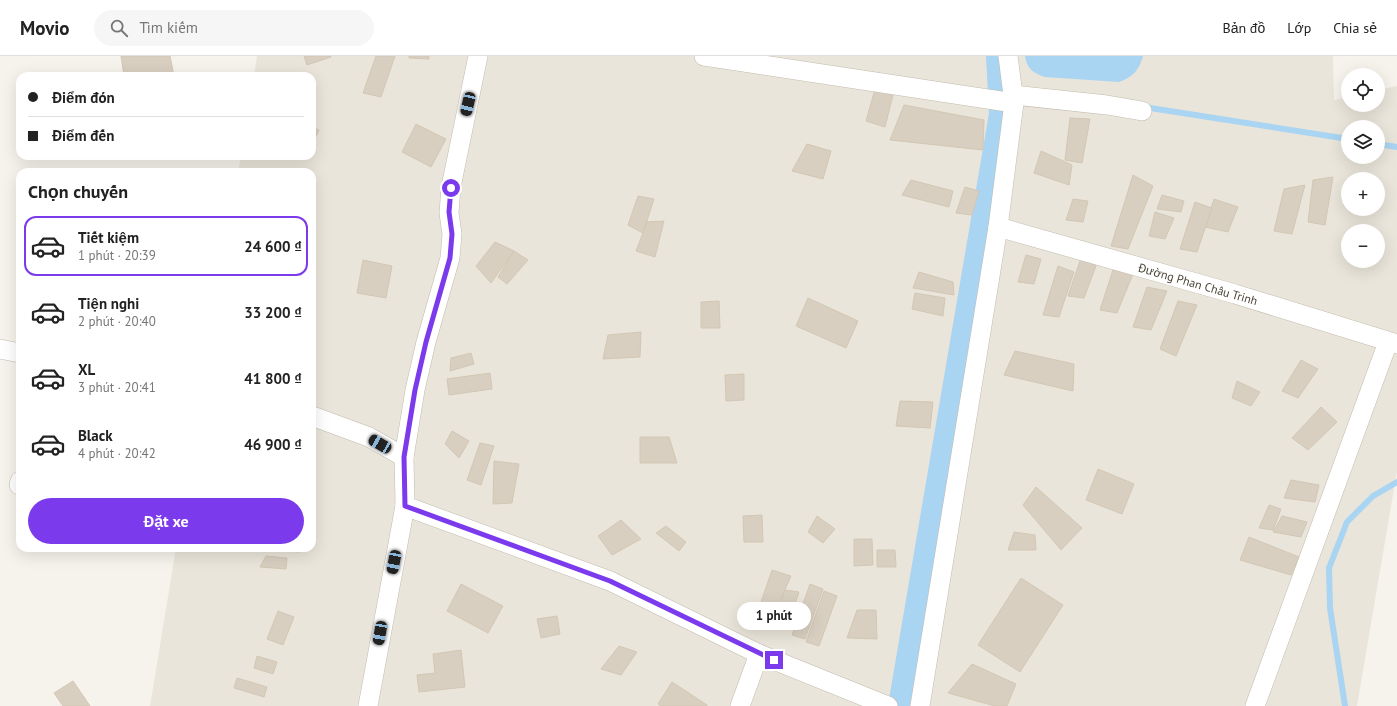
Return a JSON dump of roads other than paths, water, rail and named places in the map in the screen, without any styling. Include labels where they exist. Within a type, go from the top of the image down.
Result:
[{"type":"street","points":[[368,706],[405,506],[404,457],[415,390],[426,342],[450,258],[452,234],[449,212],[451,188],[478,56]]},
{"type":"street","points":[[704,56],[977,98],[1107,105],[1142,111]]},
{"type":"street","points":[[920,706],[998,227],[1014,99],[1008,56]]},
{"type":"street","name":"Đường Phan Châu Trinh","points":[[998,227],[1235,294],[1393,343]]},
{"type":"street","points":[[1255,706],[1393,343]]},
{"type":"street","points":[[0,349],[16,352]]},
{"type":"street","points":[[316,417],[369,437],[404,457]]},
{"type":"street","points":[[405,506],[610,581],[760,654],[888,706]]},
{"type":"street","points":[[740,706],[760,654]]},
{"type":"water","points":[[1025,56],[1143,56],[1140,65],[1135,72],[1128,78],[1119,82],[1045,77],[1031,70],[1027,64]]},
{"type":"waterway","points":[[899,706],[1000,114],[997,56]]},
{"type":"waterway","points":[[998,83],[1007,85]]},
{"type":"waterway","points":[[1144,107],[1341,138]]},
{"type":"waterway","points":[[1385,145],[1397,147]]},
{"type":"waterway","points":[[1345,706],[1330,608],[1329,568],[1347,522],[1373,496],[1397,482]]}]
